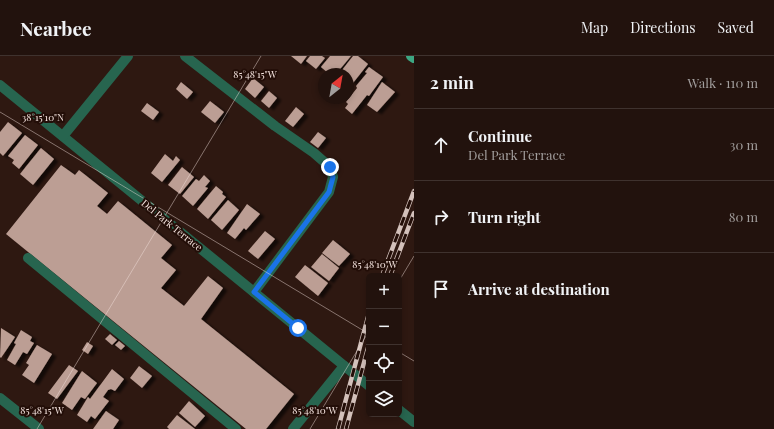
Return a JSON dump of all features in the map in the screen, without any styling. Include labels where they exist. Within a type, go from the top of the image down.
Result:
[{"type":"street","points":[[63,136],[128,56]]},
{"type":"street","points":[[185,56],[275,126],[314,153],[330,167],[333,177],[329,192],[254,292]]},
{"type":"street","name":"Del Park Terrace","points":[[0,85],[366,384]]},
{"type":"street","points":[[28,258],[236,429]]},
{"type":"street","points":[[293,429],[344,366]]},
{"type":"street","points":[[0,398],[39,429]]},
{"type":"street","points":[[402,412],[414,422]]},
{"type":"building","points":[[291,56],[307,56],[301,64]]},
{"type":"building","points":[[310,56],[322,56],[325,58],[316,69],[306,61]]},
{"type":"building","points":[[330,56],[351,56],[341,68],[321,67]]},
{"type":"building","points":[[353,56],[358,56],[368,64],[354,82],[354,68],[344,68]]},
{"type":"building","points":[[369,67],[383,77],[369,96],[367,95],[352,114],[345,108],[348,104],[354,104],[354,92],[357,88],[356,86],[367,73],[365,72]]},
{"type":"building","points":[[253,78],[264,87],[255,98],[245,89]]},
{"type":"building","points":[[181,82],[193,92],[187,99],[176,89]]},
{"type":"building","points":[[382,82],[395,92],[377,112],[367,105]]},
{"type":"building","points":[[269,91],[277,98],[269,108],[261,101]]},
{"type":"building","points":[[210,101],[224,112],[215,123],[201,112]]},
{"type":"building","points":[[147,103],[159,112],[153,120],[141,111]]},
{"type":"building","points":[[296,107],[304,114],[293,127],[285,121]]},
{"type":"building","points":[[8,122],[22,133],[3,156],[0,153],[0,132]]},
{"type":"building","points":[[318,132],[326,138],[318,148],[310,142]]},
{"type":"building","points":[[25,135],[38,145],[19,169],[12,163],[14,160],[8,156]]},
{"type":"building","points":[[41,148],[54,159],[33,185],[20,174]]},
{"type":"building","points":[[165,154],[173,161],[176,156],[180,160],[162,182],[151,173]]},
{"type":"building","points":[[61,165],[75,175],[79,170],[108,193],[97,206],[107,214],[118,201],[172,245],[161,258],[176,270],[161,288],[184,306],[208,276],[223,288],[201,319],[294,394],[266,429],[246,429],[6,234]]},
{"type":"building","points":[[182,167],[194,177],[180,194],[168,185]]},
{"type":"building","points":[[204,175],[210,181],[205,187],[208,188],[193,206],[182,196],[196,179],[199,181]]},
{"type":"building","points":[[216,186],[226,197],[208,219],[197,209]]},
{"type":"building","points":[[228,200],[239,210],[222,230],[211,220]]},
{"type":"building","points":[[247,204],[260,214],[246,230],[244,228],[235,239],[227,233]]},
{"type":"building","points":[[265,231],[275,239],[258,259],[248,251]]},
{"type":"building","points":[[333,240],[350,254],[339,266],[322,253]]},
{"type":"building","points":[[322,254],[339,268],[329,281],[311,267]]},
{"type":"building","points":[[305,265],[328,283],[318,296],[295,277]]},
{"type":"building","points":[[1,328],[15,337],[1,358],[0,357]]},
{"type":"building","points":[[21,330],[32,337],[30,341],[34,343],[27,354],[23,352],[15,365],[7,360],[16,344],[14,343]]},
{"type":"building","points":[[110,334],[117,340],[112,345],[105,339]]},
{"type":"building","points":[[119,341],[125,346],[121,350],[115,345]]},
{"type":"building","points":[[87,342],[93,346],[88,354],[82,350]]},
{"type":"building","points":[[37,345],[52,354],[34,383],[22,375],[29,365],[26,363]]},
{"type":"building","points":[[69,365],[78,371],[57,399],[48,393]]},
{"type":"building","points":[[139,366],[152,376],[142,388],[130,378]]},
{"type":"building","points":[[112,369],[124,379],[115,391],[111,389],[108,390],[103,397],[109,401],[95,419],[91,416],[87,422],[77,415],[88,397],[90,399]]},
{"type":"building","points":[[82,371],[97,383],[85,399],[81,397],[72,410],[62,403]]},
{"type":"building","points":[[189,401],[205,416],[195,427],[179,413]]},
{"type":"building","points":[[106,411],[119,420],[113,429],[93,429]]},
{"type":"building","points":[[177,415],[195,429],[169,429],[167,427]]},
{"type":"railway","points":[[383,273],[414,191]]},
{"type":"railway","points":[[391,273],[414,213]]},
{"type":"railway","points":[[338,429],[366,324]]},
{"type":"railway","points":[[346,429],[369,345]]},
{"type":"route","points":[[298,328],[254,292],[329,192],[333,177],[330,167]]}]
